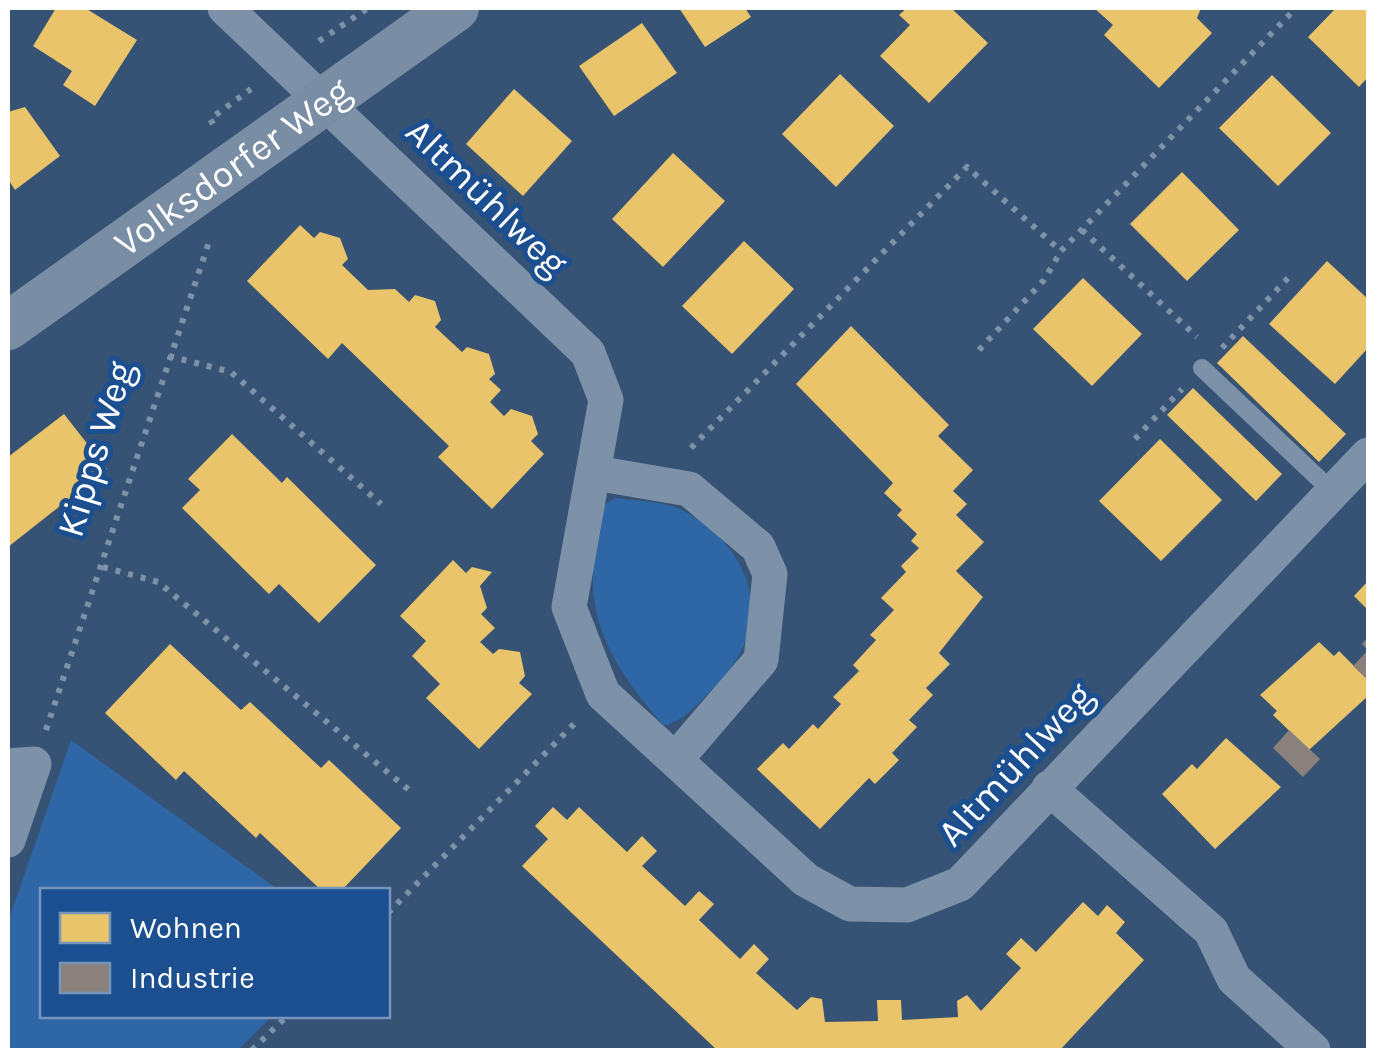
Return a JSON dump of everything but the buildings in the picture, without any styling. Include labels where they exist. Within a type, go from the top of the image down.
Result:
[{"type":"street","name":"Altmühlweg","points":[[225,8],[325,98],[588,354],[606,400],[569,607],[604,694],[806,880],[850,904],[907,905],[960,884],[1368,455]]},
{"type":"street","name":"Volksdorfer Weg","points":[[8,326],[455,8]]},
{"type":"street","points":[[595,473],[689,489],[758,547],[770,574],[761,660],[676,759]]},
{"type":"street","points":[[8,840],[21,765]]},
{"type":"street","points":[[1048,788],[1211,931],[1234,979],[1313,1050]]},
{"type":"lane","points":[[1202,368],[1333,492]]},
{"type":"path","points":[[316,44],[368,8]]},
{"type":"path","points":[[980,350],[1044,280],[1061,251],[1296,8]]},
{"type":"path","points":[[659,482],[967,167],[1061,251]]},
{"type":"path","name":"Kipps Weg","points":[[21,765],[103,567],[213,230]]},
{"type":"path","points":[[1082,230],[1202,342]]},
{"type":"path","points":[[169,356],[231,372],[381,504]]},
{"type":"path","points":[[103,567],[158,582],[409,790]]},
{"type":"path","points":[[390,911],[604,694]]},
{"type":"path","points":[[252,1050],[285,1018]]},
{"type":"shaded area","points":[[615,498],[677,508],[708,527],[741,566],[749,589],[747,636],[736,660],[694,708],[664,726],[624,675],[604,638],[598,617],[594,565],[604,505]]},
{"type":"shaded area","points":[[71,740],[276,888],[40,888],[40,1018],[270,1018],[238,1050],[8,1050],[8,922]]}]
